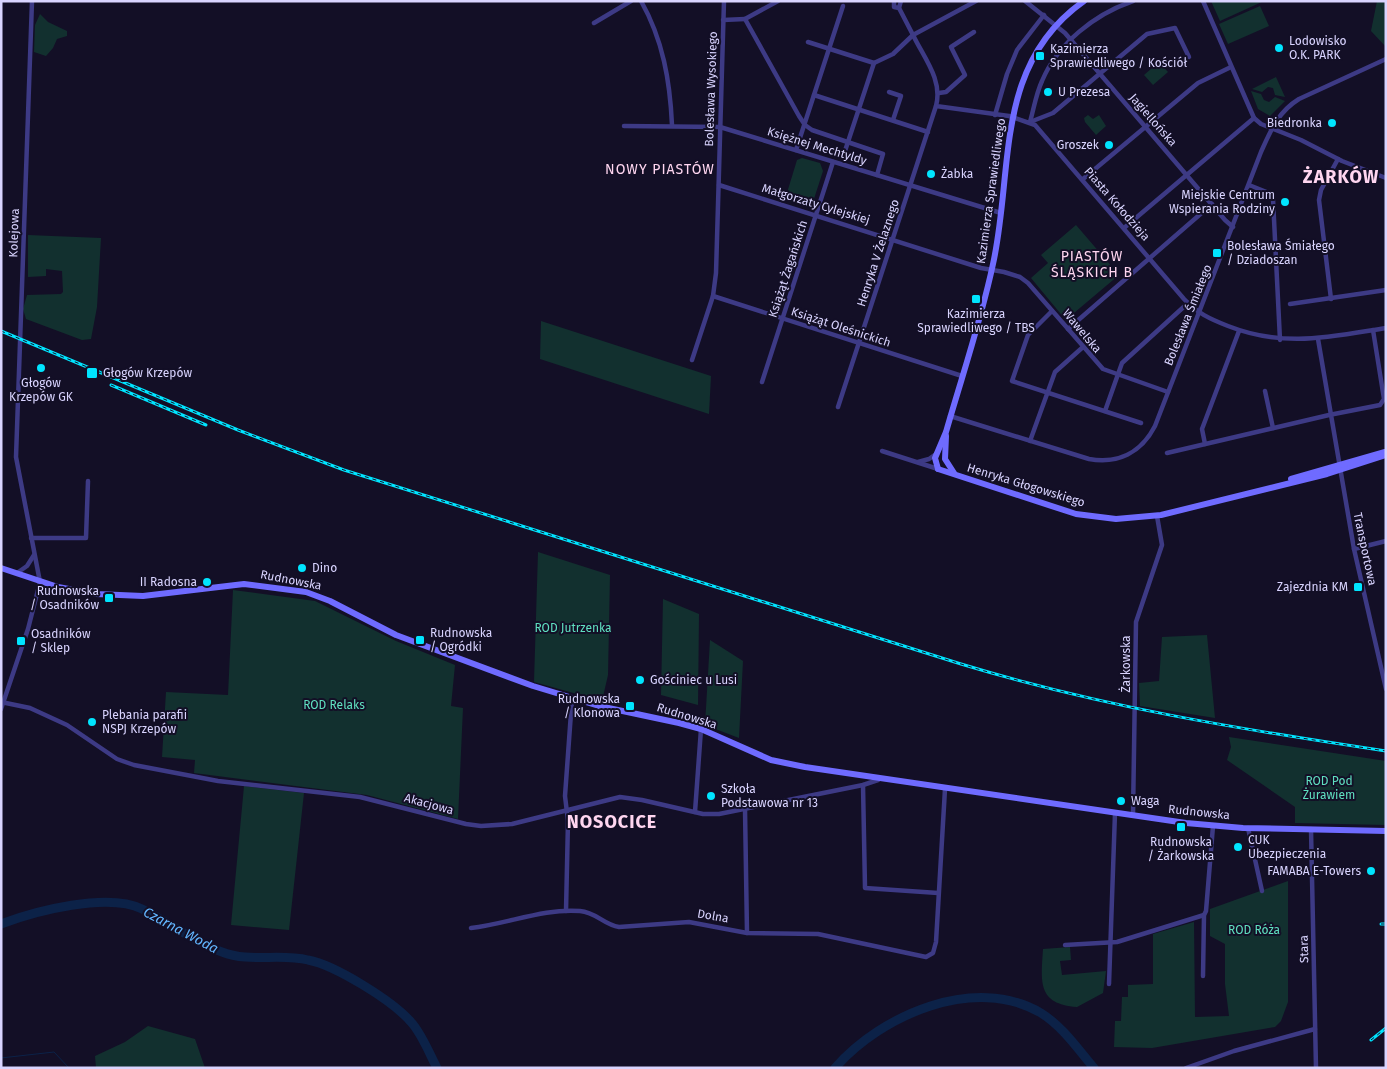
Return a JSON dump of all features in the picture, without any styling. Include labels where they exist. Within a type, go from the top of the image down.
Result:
[{"type":"main road","name":"Kazimierza Sprawiedliwego","points":[[938,469],[935,463],[937,454],[946,432],[992,271],[1012,117],[1024,75],[1039,48],[1057,25],[1084,1]]},
{"type":"main road","name":"Kazimierza Sprawiedliwego","points":[[938,469],[944,456],[946,432]]},
{"type":"main road","name":"Henryka Głogowskiego","points":[[938,469],[1076,514],[1116,519],[1157,516],[1282,484],[1296,476],[1386,454]]},
{"type":"main road","points":[[944,456],[949,467],[957,476]]},
{"type":"main road","name":"Rudnowska","points":[[1,568],[40,582],[80,592],[126,596],[165,594],[229,584],[265,586],[306,592],[330,600],[421,646],[572,699],[701,730],[776,761],[878,780],[1213,826],[1386,831]]},
{"type":"street","name":"Kolejowa","points":[[32,1],[16,458],[40,582]]},
{"type":"street","points":[[594,23],[631,1]]},
{"type":"street","points":[[641,1],[656,31],[663,53],[670,93],[672,125]]},
{"type":"street","name":"Bolesława Wysokiego","points":[[692,360],[713,296],[716,273],[724,1]]},
{"type":"street","points":[[723,20],[745,19],[778,1]]},
{"type":"street","points":[[894,1],[894,7],[899,8],[936,80],[939,93],[946,92],[965,75],[951,48],[974,32]]},
{"type":"street","points":[[899,8],[901,1]]},
{"type":"street","points":[[808,42],[874,63],[893,54],[913,35],[976,1]]},
{"type":"street","name":"Jagiellońska","points":[[1025,1],[1057,25],[1071,40],[1233,227]]},
{"type":"street","points":[[1030,122],[1042,80],[1051,64],[1071,40],[1106,12],[1133,1]]},
{"type":"street","points":[[1203,1],[1254,118],[1271,128],[1301,140],[1338,159],[1386,178]]},
{"type":"street","points":[[796,150],[843,6]]},
{"type":"street","points":[[995,115],[1007,74],[1017,50],[1044,15]]},
{"type":"street","points":[[745,19],[805,125],[812,130],[883,154],[877,175]]},
{"type":"street","points":[[1030,122],[1053,114],[1147,34],[1173,27],[1177,30],[1189,57]]},
{"type":"street","name":"Bolesława Śmiałego","points":[[950,416],[1089,459],[1106,461],[1124,457],[1135,451],[1150,435],[1200,314],[1271,128],[1292,104],[1386,59]]},
{"type":"street","points":[[843,157],[874,63]]},
{"type":"street","points":[[1083,179],[1198,83],[1231,67]]},
{"type":"street","points":[[889,92],[902,96],[893,120]]},
{"type":"street","name":"Henryka V Żelaznego","points":[[838,407],[939,93]]},
{"type":"street","points":[[814,95],[928,132]]},
{"type":"street","name":"Piasta Kołodzieja","points":[[936,106],[1012,117],[1030,122],[1039,129],[1188,303],[1200,314],[1239,331],[1280,340],[1318,339],[1386,328]]},
{"type":"street","points":[[1124,228],[1254,118]]},
{"type":"street","name":"Księżnej Mechtyldy","points":[[624,126],[720,127],[1001,213]]},
{"type":"street","points":[[1331,299],[1319,200],[1338,159]]},
{"type":"street","name":"Książąt Żagańskich","points":[[762,382],[833,162]]},
{"type":"street","name":"Małgorzaty Cylejskiej","points":[[719,185],[992,271]]},
{"type":"street","points":[[1248,185],[1271,195],[1274,206],[1280,340]]},
{"type":"street","points":[[1068,329],[1212,204]]},
{"type":"street","name":"Wawelska","points":[[992,271],[1004,272],[1025,280],[1102,369],[1168,392]]},
{"type":"street","points":[[1290,304],[1386,290]]},
{"type":"street","name":"Książąt Oleśnickich","points":[[713,296],[962,376]]},
{"type":"street","points":[[1105,411],[1122,363],[1188,303]]},
{"type":"street","points":[[1052,311],[1028,335],[1012,380],[1141,423]]},
{"type":"street","points":[[1167,453],[1329,415],[1378,406],[1384,401],[1373,330]]},
{"type":"street","points":[[1205,444],[1202,428],[1239,331]]},
{"type":"street","name":"Transportowa","points":[[1318,339],[1329,415],[1354,549],[1386,689]]},
{"type":"street","points":[[1030,441],[1055,372],[1083,346]]},
{"type":"street","points":[[1265,391],[1273,428]]},
{"type":"street","name":"Henryka Głogowskiego","points":[[882,451],[938,469]]},
{"type":"street","points":[[915,462],[929,460],[937,454]]},
{"type":"street","points":[[31,538],[86,538],[88,481]]},
{"type":"street","name":"Żarkowska","points":[[1134,815],[1136,622],[1161,550],[1157,516]]},
{"type":"street","name":"Transportowa","points":[[1354,549],[1386,540]]},
{"type":"street","points":[[15,574],[27,566],[34,555]]},
{"type":"street","points":[[1,709],[33,613],[40,582]]},
{"type":"street","points":[[566,911],[568,821],[565,796],[572,699]]},
{"type":"street","name":"Akacjowa","points":[[3,702],[30,708],[67,725],[117,759],[166,772],[218,781],[360,797],[481,826],[512,824],[620,797],[628,797],[695,812],[719,814],[863,785],[878,780]]},
{"type":"street","points":[[695,812],[701,730]]},
{"type":"street","points":[[863,785],[865,888],[938,893],[945,789]]},
{"type":"street","points":[[745,809],[748,932]]},
{"type":"street","points":[[1109,984],[1112,942],[1115,813]]},
{"type":"street","points":[[1204,976],[1204,915],[1206,911],[1213,826]]},
{"type":"street","points":[[1248,828],[1262,891]]},
{"type":"street","name":"Stara","points":[[1312,829],[1316,1068]]},
{"type":"street","name":"Dolna","points":[[472,928],[544,913],[566,911],[590,912],[610,925],[619,927],[689,922],[748,932],[826,935],[926,957],[935,949],[938,893]]},
{"type":"street","points":[[1065,945],[1112,942],[1204,915]]},
{"type":"street","points":[[1186,1068],[1234,1051],[1315,1029]]},
{"type":"green space","points":[[1211,1],[1264,1],[1220,21]]},
{"type":"green space","points":[[1377,1],[1386,1],[1386,47],[1371,31]]},
{"type":"green space","points":[[1260,6],[1269,26],[1228,44],[1219,24]]},
{"type":"green space","points":[[40,14],[48,22],[67,31],[67,36],[57,39],[53,48],[46,56],[34,52],[35,25]]},
{"type":"green space","points":[[1159,62],[1168,72],[1153,85],[1144,75]]},
{"type":"green space","points":[[1276,77],[1285,97],[1275,95],[1273,88],[1268,87],[1262,92],[1252,89]]},
{"type":"green space","points":[[1251,91],[1261,94],[1264,100],[1269,102],[1275,97],[1285,101],[1270,116],[1258,109]]},
{"type":"green space","points":[[1088,115],[1093,119],[1099,115],[1106,126],[1096,135],[1085,122],[1084,118]]},
{"type":"green space","points":[[802,158],[820,163],[823,171],[812,205],[808,207],[788,201],[786,196],[797,160]]},
{"type":"green space","points":[[1076,225],[1119,275],[1065,319],[1031,278],[1048,263],[1041,255]]},
{"type":"green space","points":[[28,235],[101,238],[97,307],[91,339],[82,340],[26,319],[23,309],[27,295],[61,294],[63,292],[62,271],[46,269],[46,276],[28,277]]},
{"type":"green space","points":[[541,321],[711,376],[709,414],[540,359]]},
{"type":"green space","name":"ROD Jutrzenka","points":[[538,552],[610,575],[608,675],[602,701],[534,682]]},
{"type":"green space","name":"ROD Relaks","points":[[233,590],[315,601],[396,641],[455,665],[451,706],[463,708],[458,819],[367,795],[194,773],[195,760],[162,757],[166,692],[228,695]]},
{"type":"green space","points":[[663,599],[699,614],[698,705],[661,695]]},
{"type":"green space","points":[[1207,635],[1215,718],[1140,706],[1139,683],[1159,681],[1162,637]]},
{"type":"green space","points":[[710,640],[743,661],[739,738],[705,725]]},
{"type":"green space","name":"ROD Pod Żurawiem","points":[[1229,737],[1386,761],[1386,825],[1295,823],[1295,807],[1227,760],[1231,747]]},
{"type":"green space","points":[[244,786],[304,793],[289,930],[231,925]]},
{"type":"green space","name":"ROD Róża","points":[[1288,881],[1288,1002],[1281,1021],[1275,1027],[1152,1048],[1114,1047],[1115,1021],[1121,1021],[1122,997],[1128,997],[1128,985],[1153,984],[1153,934],[1194,922],[1195,1017],[1229,1016],[1225,984],[1225,944],[1210,936],[1210,909]]},
{"type":"green space","points":[[1070,947],[1071,960],[1060,961],[1062,975],[1106,971],[1103,993],[1077,1007],[1064,1005],[1048,996],[1042,981],[1043,949]]},
{"type":"green space","points":[[148,1026],[195,1039],[205,1068],[96,1068],[95,1056],[125,1042]]},
{"type":"waterway","name":"Czarna Woda","points":[[1,924],[72,905],[110,902],[128,904],[142,909],[201,943],[222,952],[243,957],[286,957],[319,963],[348,976],[378,994],[403,1014],[419,1032],[437,1068]]},
{"type":"waterway","name":"Czarna Woda","points":[[835,1068],[854,1049],[877,1032],[903,1017],[930,1006],[959,999],[987,998],[1015,1002],[1041,1013],[1063,1031],[1094,1068]]},
{"type":"waterway","points":[[1,1058],[54,1052],[69,1068]]},
{"type":"railway","points":[[1,331],[238,430],[344,470],[961,664],[1119,705],[1224,725],[1386,751]]},
{"type":"railway","points":[[111,385],[206,425]]},
{"type":"railway","points":[[1381,924],[1386,924]]},
{"type":"railway","points":[[1371,1040],[1386,1028]]},
{"type":"place","name":"Lodowisko O.K. PARK","points":[[1279,48]]},
{"type":"place","name":"Kazimierza Sprawiedliwego / Kościół","points":[[1040,56]]},
{"type":"place","name":"U Prezesa","points":[[1048,92]]},
{"type":"place","name":"Biedronka","points":[[1332,123]]},
{"type":"place","name":"Groszek","points":[[1109,145]]},
{"type":"place","name":"Żabka","points":[[931,174]]},
{"type":"place","name":"Miejskie Centrum Wspierania Rodziny","points":[[1285,202]]},
{"type":"place","name":"Bolesława Śmiałego / Dziadoszan","points":[[1217,253]]},
{"type":"place","name":"Kazimierza Sprawiedliwego / TBS","points":[[976,299]]},
{"type":"place","name":"Głogów Krzepów GK","points":[[41,368]]},
{"type":"place","name":"Głogów Krzepów","points":[[92,373]]},
{"type":"place","name":"Dino","points":[[302,568]]},
{"type":"place","name":"II Radosna","points":[[207,582]]},
{"type":"place","name":"Zajezdnia KM","points":[[1358,587]]},
{"type":"place","name":"Rudnowska / Osadników","points":[[109,598]]},
{"type":"place","name":"Rudnowska / Ogródki","points":[[420,640]]},
{"type":"place","name":"Osadników / Sklep","points":[[21,641]]},
{"type":"place","name":"Gościniec u Lusi","points":[[640,680]]},
{"type":"place","name":"Rudnowska / Klonowa","points":[[630,706]]},
{"type":"place","name":"Plebania parafii NSPJ Krzepów","points":[[92,722]]},
{"type":"place","name":"Szkoła Podstawowa nr 13","points":[[711,796]]},
{"type":"place","name":"Waga","points":[[1121,801]]},
{"type":"place","name":"Rudnowska / Żarkowska","points":[[1181,827]]},
{"type":"place","name":"CUK Ubezpieczenia","points":[[1238,847]]},
{"type":"place","name":"FAMABA E-Towers","points":[[1371,871]]},
{"type":"district","name":"NOWY PIASTÓW","points":[[660,169]]},
{"type":"district","name":"ŻARKÓW","points":[[1341,177]]},
{"type":"district","name":"PIASTÓW ŚLĄSKICH B","points":[[1092,264]]},
{"type":"district","name":"NOSOCICE","points":[[612,822]]}]
